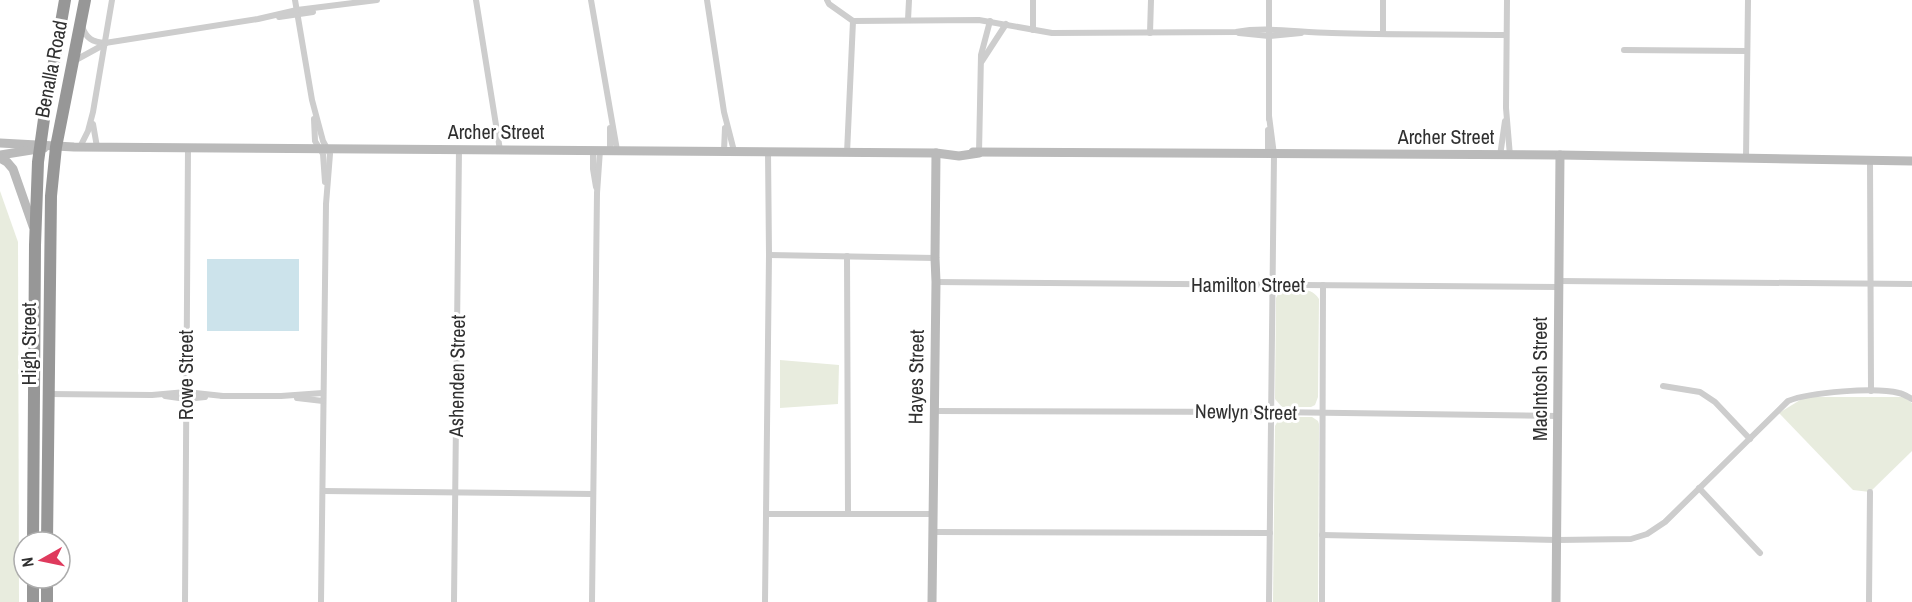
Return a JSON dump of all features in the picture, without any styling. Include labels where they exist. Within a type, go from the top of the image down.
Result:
[{"type":"highway","name":"Benalla Road","points":[[39,147],[65,0]]},
{"type":"highway","name":"Benalla Road","points":[[56,147],[85,0]]},
{"type":"highway","points":[[60,28],[67,32],[80,22]]},
{"type":"highway","name":"High Street","points":[[33,530],[39,147]]},
{"type":"highway","name":"High Street","points":[[47,530],[49,230],[56,147]]},
{"type":"highway","points":[[34,394],[48,394]]},
{"type":"main road","name":"Archer Street","points":[[0,143],[39,147],[847,153],[936,153],[956,150],[980,153],[1271,158],[1560,156],[1912,161]]},
{"type":"main road","name":"Archer Street","points":[[0,157],[39,147]]},
{"type":"main road","name":"Hayes Street","points":[[932,602],[936,153]]},
{"type":"main road","name":"MacIntosh Street","points":[[1556,602],[1560,156]]},
{"type":"main road","points":[[0,157],[13,169],[36,234]]},
{"type":"street","points":[[80,147],[88,131],[93,112],[112,0]]},
{"type":"street","points":[[295,0],[312,100],[323,148],[330,154],[326,204],[321,602]]},
{"type":"street","points":[[80,22],[85,35],[95,42],[105,43],[377,0]]},
{"type":"street","points":[[476,0],[500,150]]},
{"type":"street","points":[[591,0],[609,106],[605,150],[597,194],[592,602]]},
{"type":"street","points":[[707,0],[729,151]]},
{"type":"street","points":[[828,0],[829,4],[853,21],[961,19],[990,21],[1052,33],[1250,30],[1269,33],[1506,35]]},
{"type":"street","points":[[908,20],[909,0]]},
{"type":"street","points":[[1033,0],[1033,30]]},
{"type":"street","points":[[1150,33],[1151,0]]},
{"type":"street","points":[[1269,0],[1271,158],[1269,602]]},
{"type":"street","points":[[1383,0],[1383,34]]},
{"type":"street","points":[[1505,156],[1507,0]]},
{"type":"street","points":[[1746,159],[1748,0]]},
{"type":"street","points":[[847,153],[853,21]]},
{"type":"street","points":[[980,153],[981,64],[990,21]]},
{"type":"street","points":[[981,64],[1006,24]]},
{"type":"street","points":[[72,63],[105,43]]},
{"type":"street","points":[[1624,50],[1747,51]]},
{"type":"street","points":[[93,112],[93,130],[97,147]]},
{"type":"street","name":"Rowe Street","points":[[185,602],[188,148]]},
{"type":"street","name":"Ashenden Street","points":[[454,602],[459,149]]},
{"type":"street","points":[[765,602],[768,151]]},
{"type":"street","points":[[1870,160],[1871,391]]},
{"type":"street","points":[[769,255],[935,258]]},
{"type":"street","points":[[847,256],[848,514]]},
{"type":"street","name":"Hamilton Street","points":[[936,282],[1271,285],[1912,284]]},
{"type":"street","points":[[1322,602],[1323,285]]},
{"type":"street","points":[[1663,386],[1700,392],[1715,402],[1750,439]]},
{"type":"street","points":[[1322,535],[1557,540],[1631,539],[1647,534],[1665,522],[1788,401],[1818,393],[1871,391],[1900,393],[1912,399]]},
{"type":"street","points":[[48,394],[281,396],[323,393]]},
{"type":"street","points":[[281,396],[323,401]]},
{"type":"street","name":"Newlyn Street","points":[[933,411],[1558,416]]},
{"type":"street","points":[[1699,488],[1760,553]]},
{"type":"street","points":[[322,491],[593,494]]},
{"type":"street","points":[[1869,602],[1870,492]]},
{"type":"street","points":[[766,514],[934,514]]},
{"type":"street","points":[[934,532],[1270,533]]},
{"type":"shaded area","points":[[0,191],[18,242],[19,530],[12,530],[12,590],[19,590],[19,602],[0,602]]},
{"type":"shaded area","points":[[1285,290],[1308,290],[1319,299],[1318,397],[1315,405],[1311,407],[1282,407],[1275,399],[1276,298]]},
{"type":"shaded area","points":[[780,360],[839,365],[838,404],[780,408]]},
{"type":"shaded area","points":[[1805,397],[1904,397],[1912,403],[1912,451],[1870,492],[1853,490],[1779,413]]},
{"type":"shaded area","points":[[1283,417],[1312,417],[1319,424],[1318,602],[1273,602],[1275,426]]},
{"type":"water","points":[[207,259],[299,259],[299,331],[207,331]]}]
